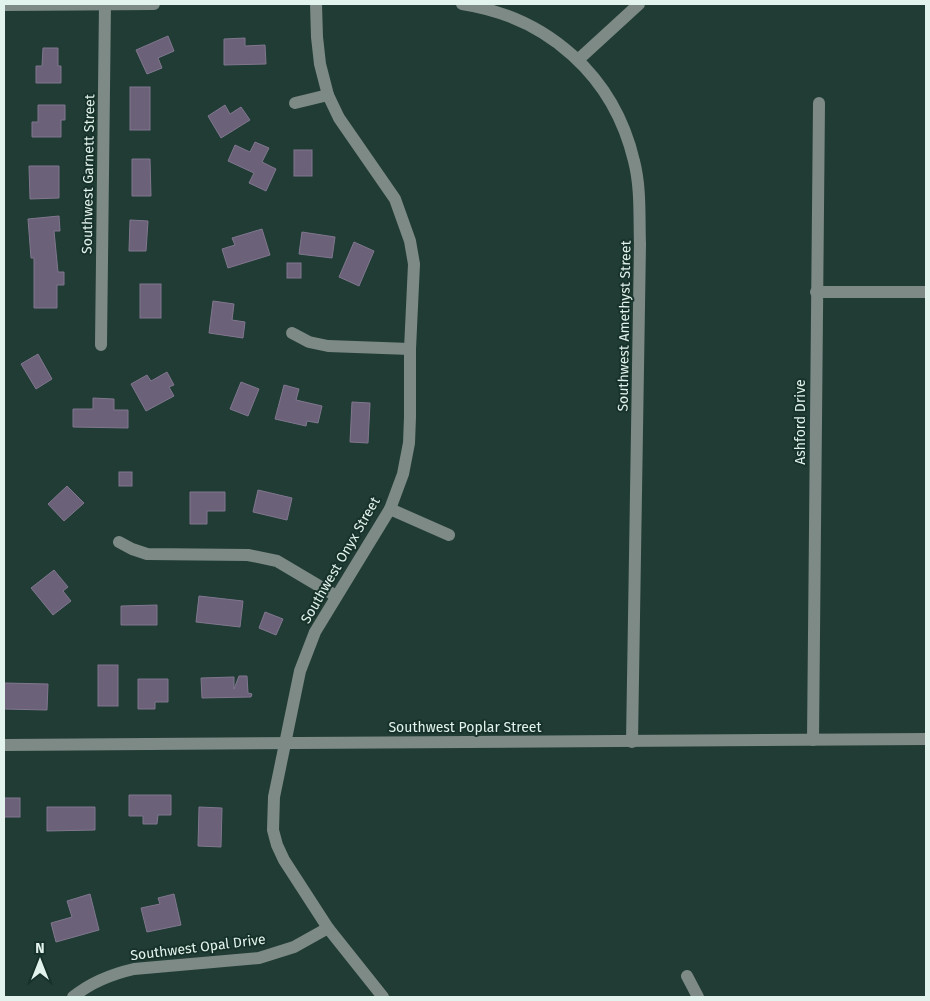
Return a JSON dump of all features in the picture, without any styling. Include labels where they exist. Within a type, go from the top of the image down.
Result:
[{"type":"street","points":[[4,4],[154,4]]},
{"type":"street","name":"Southwest Garnett Street","points":[[102,345],[105,4]]},
{"type":"street","name":"Southwest Onyx Street","points":[[316,4],[316,37],[320,64],[328,95],[338,118],[395,199],[410,241],[414,264],[410,349],[409,443],[403,474],[390,509],[315,632],[300,671],[284,743],[273,814],[273,830],[284,860],[328,928],[383,997]]},
{"type":"street","name":"Southwest Amethyst Street","points":[[462,4],[504,14],[534,27],[579,59],[598,81],[614,106],[627,134],[635,162],[639,193],[640,244],[632,742]]},
{"type":"street","points":[[579,59],[639,4]]},
{"type":"street","points":[[295,103],[328,95]]},
{"type":"street","name":"Ashford Drive","points":[[812,740],[819,103]]},
{"type":"street","points":[[816,292],[926,292]]},
{"type":"street","points":[[292,333],[309,342],[328,346],[410,349]]},
{"type":"street","points":[[390,509],[449,535]]},
{"type":"street","points":[[120,542],[132,549],[147,554],[248,555],[262,557],[277,562],[336,596]]},
{"type":"street","name":"Southwest Poplar Street","points":[[4,745],[926,739]]},
{"type":"street","name":"Southwest Opal Drive","points":[[73,997],[83,989],[116,973],[134,969],[259,958],[294,947],[328,928]]},
{"type":"street","points":[[687,976],[698,997]]},
{"type":"building","points":[[168,36],[174,51],[158,58],[162,68],[147,74],[136,50]]},
{"type":"building","points":[[245,38],[245,46],[265,45],[266,64],[224,65],[224,39]]},
{"type":"building","points":[[43,48],[58,48],[58,66],[61,66],[61,83],[36,83],[36,66],[42,66]]},
{"type":"building","points":[[130,87],[150,87],[150,130],[130,130]]},
{"type":"building","points":[[38,105],[65,105],[65,120],[61,120],[61,137],[32,137],[32,122],[38,122]]},
{"type":"building","points":[[225,105],[230,114],[241,107],[250,120],[221,138],[208,116]]},
{"type":"building","points":[[255,142],[269,148],[262,162],[276,169],[266,191],[249,183],[254,173],[228,161],[235,145],[250,152]]},
{"type":"building","points":[[294,150],[312,150],[312,176],[294,176]]},
{"type":"building","points":[[132,159],[150,159],[151,196],[132,196]]},
{"type":"building","points":[[29,166],[59,166],[59,198],[30,199]]},
{"type":"building","points":[[59,216],[60,231],[54,231],[58,272],[64,272],[64,285],[57,285],[57,308],[34,308],[34,258],[31,258],[28,219]]},
{"type":"building","points":[[130,220],[148,221],[146,251],[129,251]]},
{"type":"building","points":[[262,229],[270,255],[228,268],[222,249],[235,245],[232,238]]},
{"type":"building","points":[[302,232],[335,237],[332,258],[299,254]]},
{"type":"building","points":[[354,242],[374,251],[359,286],[339,277]]},
{"type":"building","points":[[287,263],[301,263],[301,278],[287,278]]},
{"type":"building","points":[[140,284],[161,284],[161,318],[140,318]]},
{"type":"building","points":[[213,301],[234,304],[232,320],[245,322],[243,338],[209,333]]},
{"type":"building","points":[[38,354],[52,379],[36,389],[21,364]]},
{"type":"building","points":[[167,372],[174,385],[169,387],[174,396],[146,411],[131,384],[147,375],[151,381]]},
{"type":"building","points":[[241,382],[259,389],[248,416],[230,409]]},
{"type":"building","points":[[284,385],[299,389],[296,400],[322,406],[318,423],[307,421],[306,426],[275,419]]},
{"type":"building","points":[[93,398],[114,399],[114,410],[128,410],[128,428],[73,427],[73,409],[93,409]]},
{"type":"building","points":[[352,402],[370,403],[368,443],[350,442]]},
{"type":"building","points":[[119,472],[132,472],[132,486],[119,486]]},
{"type":"building","points":[[67,486],[84,503],[64,521],[48,504]]},
{"type":"building","points":[[258,490],[292,498],[287,520],[253,512]]},
{"type":"building","points":[[190,492],[225,492],[225,511],[207,511],[207,524],[190,524]]},
{"type":"building","points":[[54,570],[68,587],[63,591],[71,601],[53,615],[31,588]]},
{"type":"building","points":[[199,596],[243,601],[240,627],[196,622]]},
{"type":"building","points":[[157,605],[157,625],[121,625],[121,606]]},
{"type":"building","points":[[265,612],[283,619],[276,635],[259,628]]},
{"type":"building","points":[[98,665],[118,665],[118,706],[98,706]]},
{"type":"building","points":[[239,676],[247,676],[248,693],[252,694],[251,697],[202,698],[201,678],[234,677],[234,689]]},
{"type":"building","points":[[138,679],[168,679],[168,702],[155,702],[155,709],[138,709]]},
{"type":"building","points":[[4,683],[48,684],[47,710],[4,709]]},
{"type":"building","points":[[129,795],[171,795],[171,815],[158,815],[157,824],[143,824],[143,816],[129,816]]},
{"type":"building","points":[[4,798],[20,798],[20,817],[4,817]]},
{"type":"building","points":[[47,807],[95,807],[95,830],[47,831]]},
{"type":"building","points":[[199,807],[222,808],[221,847],[198,846]]},
{"type":"building","points":[[90,894],[99,930],[56,942],[51,923],[72,917],[67,901]]},
{"type":"building","points":[[174,894],[181,925],[147,932],[141,908],[160,904],[158,898]]}]
